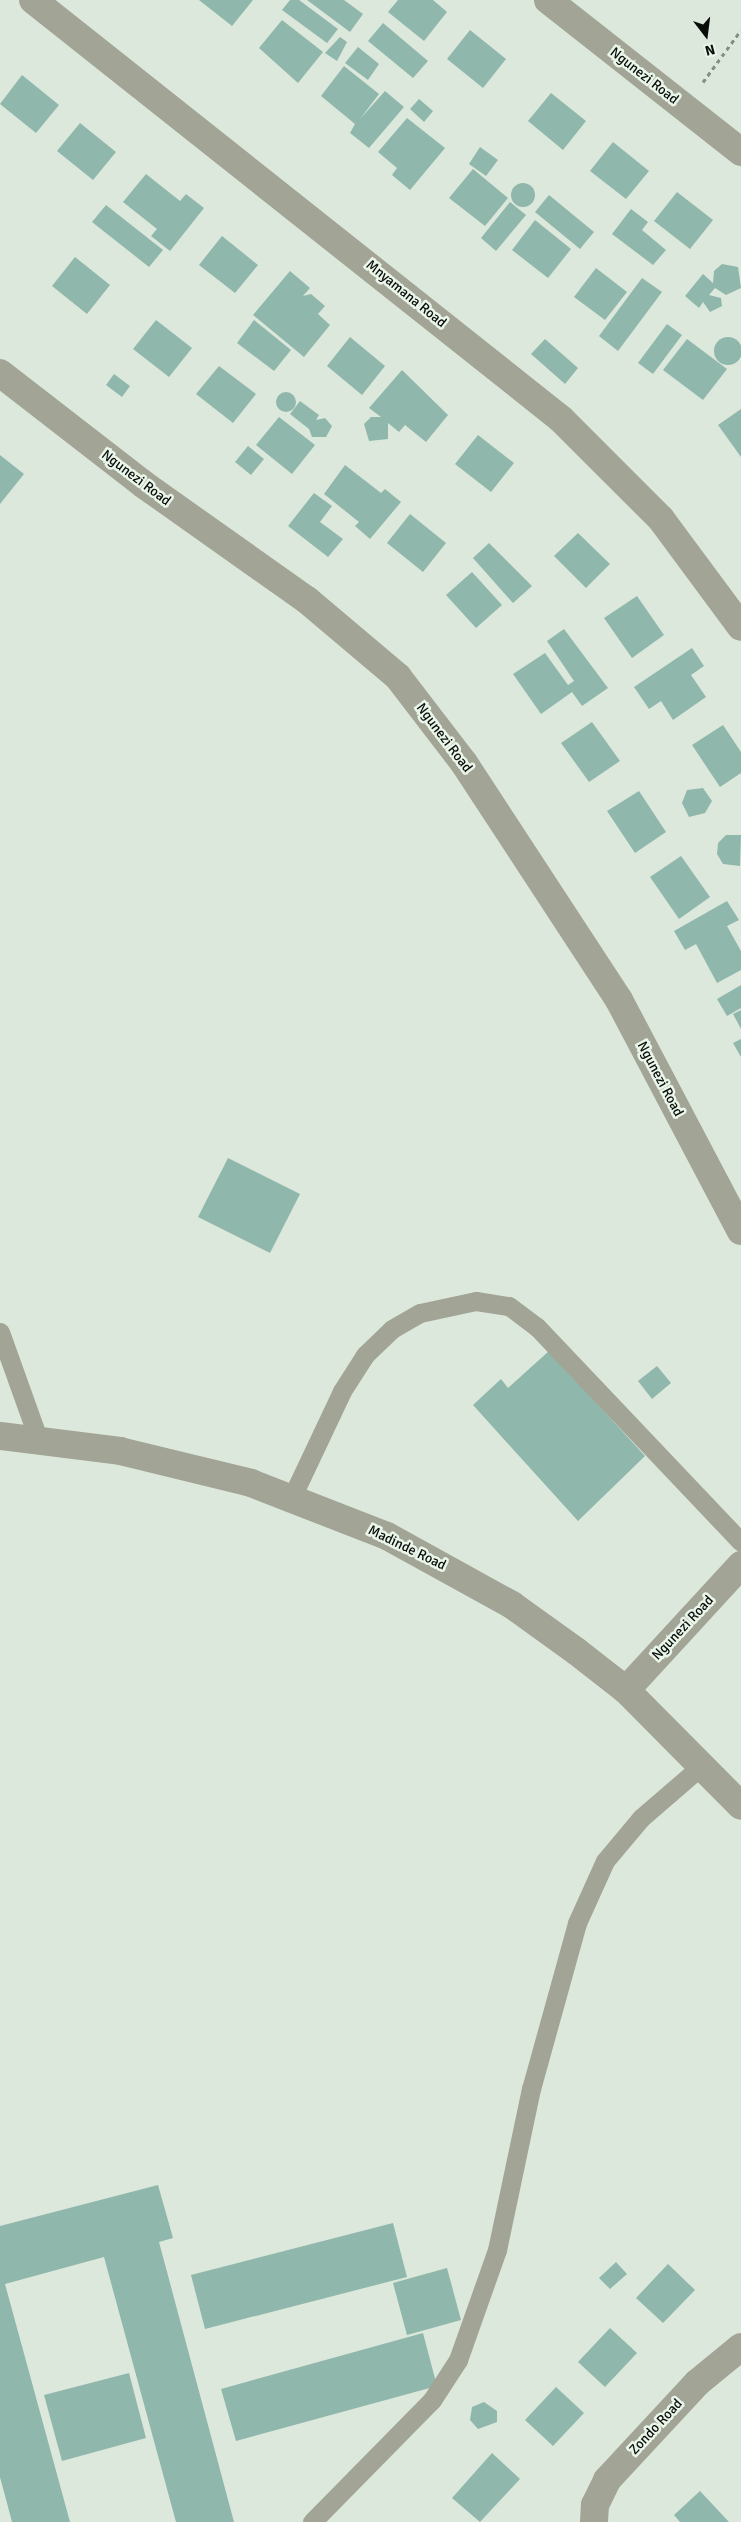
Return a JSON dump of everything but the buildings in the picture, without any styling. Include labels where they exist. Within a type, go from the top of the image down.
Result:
[{"type":"street","name":"Mnyamana Road","points":[[34,0],[561,419],[661,518],[741,627]]},
{"type":"street","name":"Ngunezi Road","points":[[548,0],[741,152]]},
{"type":"street","name":"Ngunezi Road","points":[[0,373],[143,484],[307,600],[398,677],[464,763],[619,1000],[741,1231]]},
{"type":"street","name":"Madinde Road","points":[[0,1436],[120,1451],[251,1482],[386,1536],[454,1571],[512,1605],[626,1690],[699,1768],[741,1806]]},
{"type":"street","name":"Ngunezi Road","points":[[626,1690],[741,1565]]},
{"type":"street","name":"Zondo Road","points":[[595,2513],[607,2480],[697,2383],[741,2347]]},
{"type":"street","points":[[572,2522],[595,2513]]},
{"type":"lane","points":[[292,1498],[342,1392],[366,1355],[392,1328],[420,1313],[476,1301],[509,1306],[538,1327],[741,1542]]},
{"type":"lane","points":[[0,1332],[39,1441]]},
{"type":"lane","points":[[312,2522],[432,2400],[458,2360],[499,2242],[531,2090],[577,1923],[604,1861],[641,1818],[699,1768]]},
{"type":"path","points":[[684,107],[741,30]]}]
